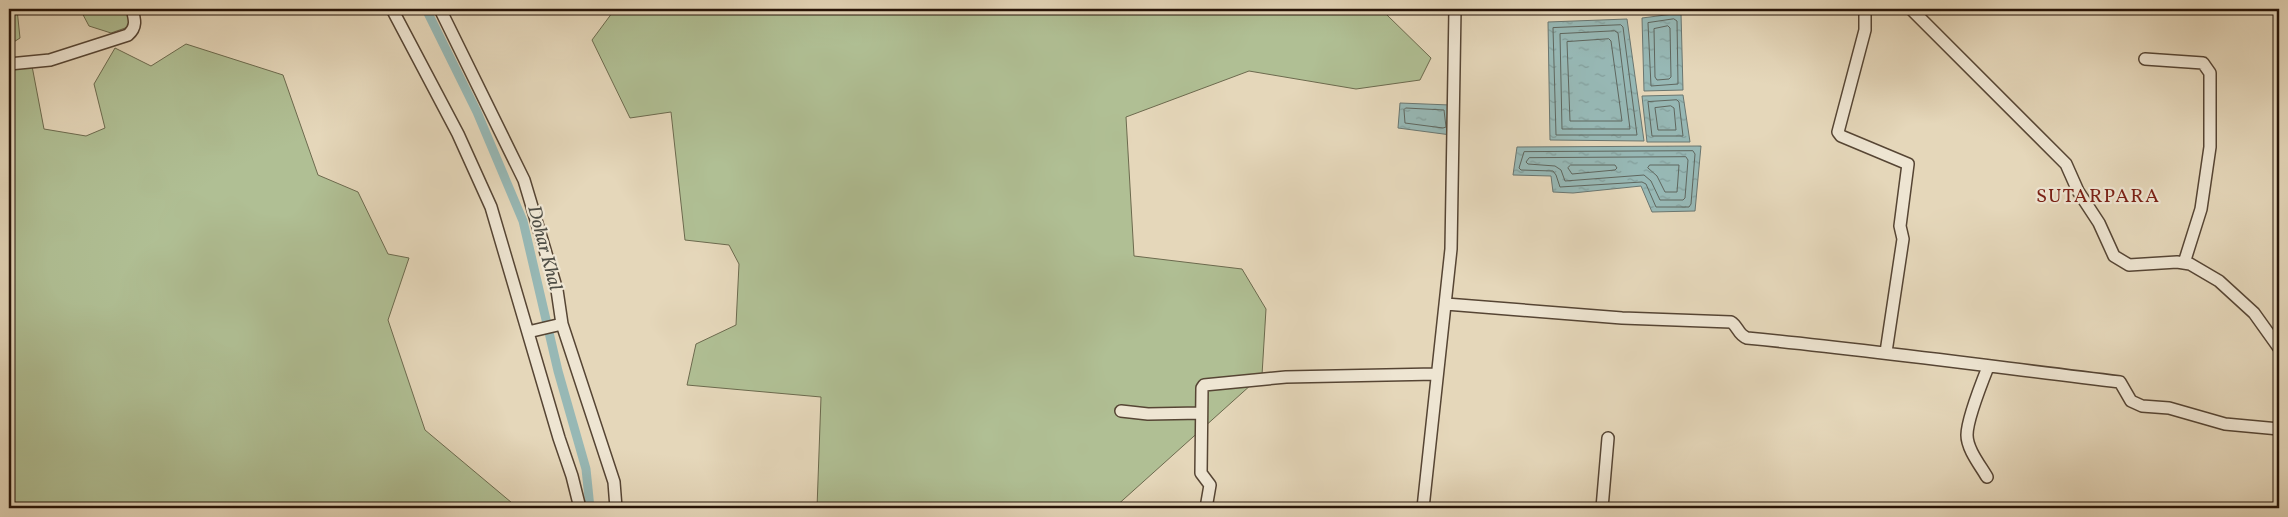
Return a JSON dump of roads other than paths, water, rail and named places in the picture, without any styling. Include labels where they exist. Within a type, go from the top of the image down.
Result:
[{"type":"street","points":[[9,64],[50,60],[128,35],[133,31],[135,24],[132,9]]},
{"type":"street","points":[[392,9],[458,134],[491,207],[533,331],[580,508]]},
{"type":"street","points":[[440,9],[524,180],[557,290],[560,325],[614,482],[616,508]]},
{"type":"street","points":[[1423,508],[1436,374],[1446,304],[1451,250],[1455,9]]},
{"type":"street","points":[[1865,9],[1865,30],[1838,132],[1841,136],[1908,164],[1900,226],[1903,239],[1886,352]]},
{"type":"street","points":[[1911,9],[2066,164],[2078,191],[2098,222],[2114,256],[2129,265],[2190,264],[2219,281],[2247,307],[2271,334],[2279,348]]},
{"type":"street","points":[[2145,59],[2202,64],[2210,73],[2210,147],[2201,209],[2184,263]]},
{"type":"street","points":[[1446,304],[1622,318],[1731,322],[1741,336],[1747,338],[1886,352],[1988,367],[2120,382],[2131,401],[2142,406],[2169,408],[2225,424],[2279,429]]},
{"type":"street","points":[[533,331],[560,325]]},
{"type":"street","points":[[1987,477],[1972,452],[1967,435],[1977,397],[1988,367]]},
{"type":"street","points":[[1206,508],[1210,486],[1200,472],[1202,388],[1204,385],[1295,377],[1436,374]]},
{"type":"street","points":[[1121,411],[1148,414],[1201,413]]},
{"type":"street","points":[[1602,508],[1608,438]]},
{"type":"water","points":[[1681,13],[1683,90],[1644,91],[1642,18]]},
{"type":"water","points":[[1627,19],[1644,141],[1550,140],[1548,22]]},
{"type":"water","points":[[1683,95],[1690,142],[1647,142],[1642,96]]},
{"type":"water","points":[[1400,103],[1450,105],[1451,135],[1398,128]]},
{"type":"water","points":[[1701,146],[1695,211],[1652,212],[1641,186],[1573,193],[1553,192],[1551,176],[1513,175],[1517,147]]},
{"type":"waterway","name":"Dohar Khal","points":[[426,9],[477,112],[523,221],[558,371],[586,469],[590,508]]},
{"type":"district","name":"SUTARPARA","points":[[2098,197]]}]
